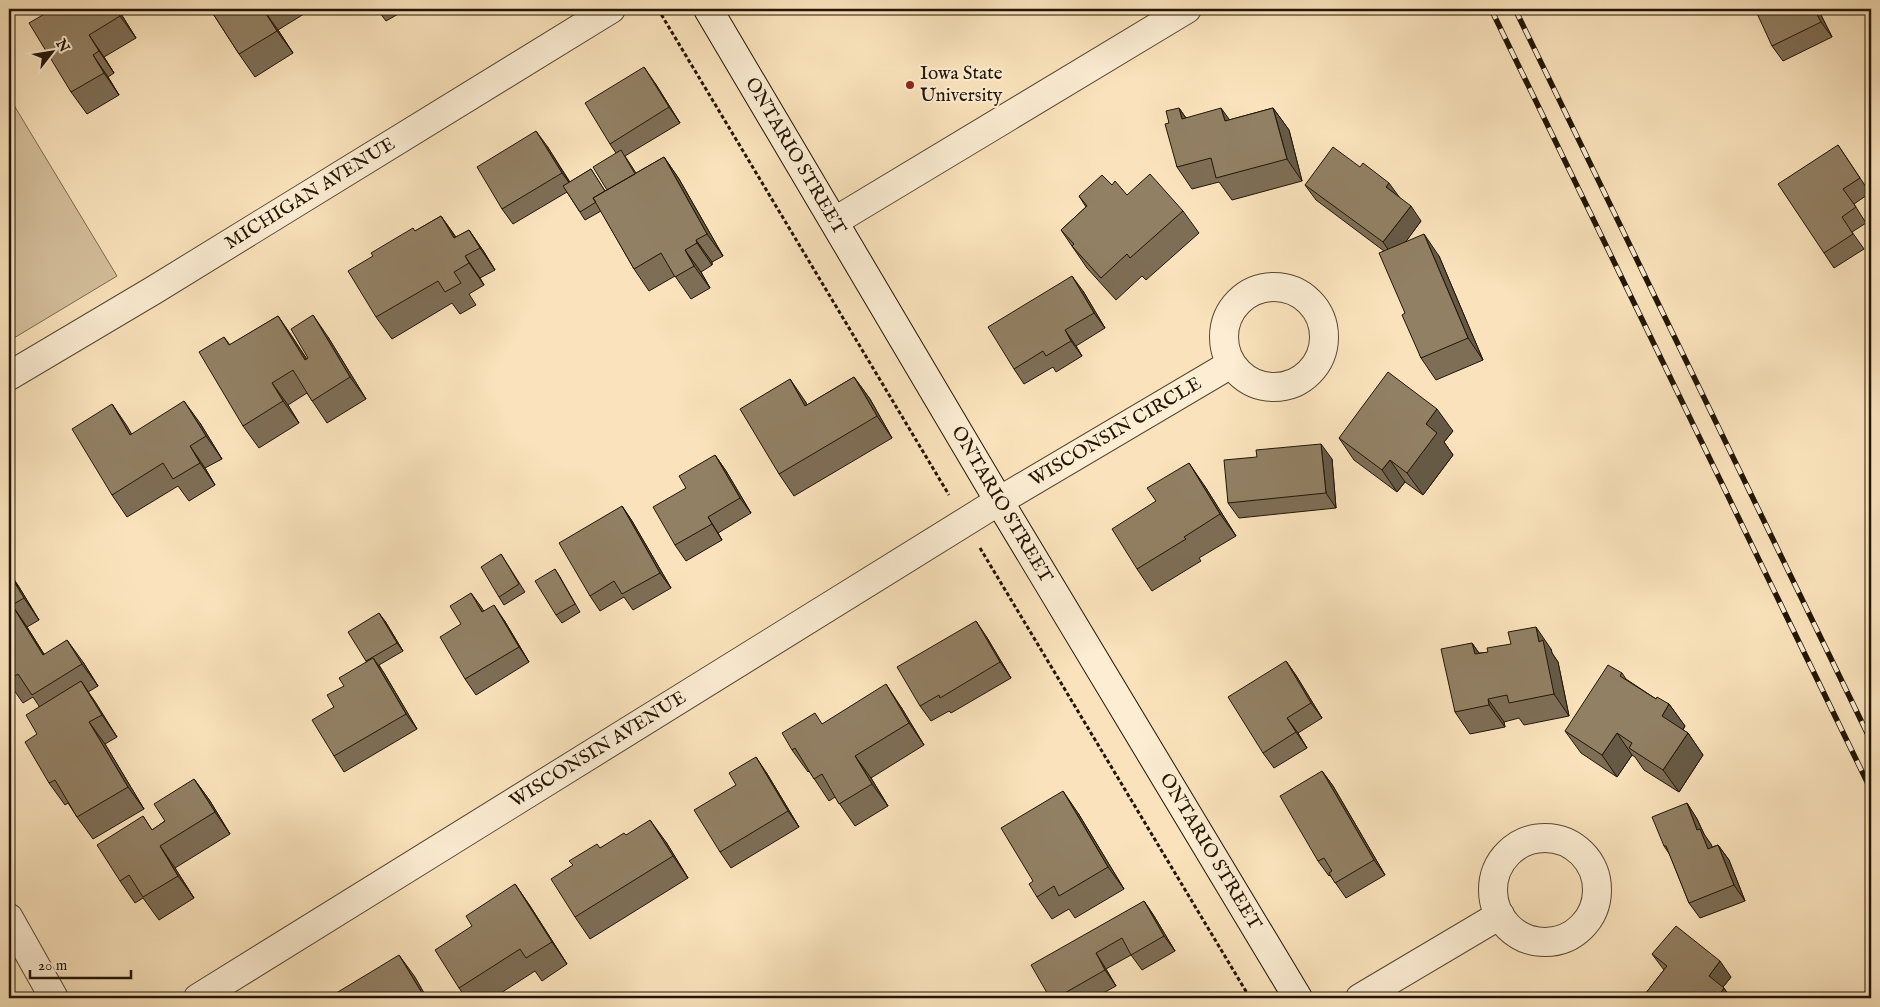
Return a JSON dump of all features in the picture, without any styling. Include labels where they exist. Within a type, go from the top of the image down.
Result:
[{"type":"street","name":"MICHIGAN AVENUE","points":[[9,376],[154,290],[612,9]]},
{"type":"street","name":"ONTARIO STREET","points":[[708,9],[1298,998]]},
{"type":"street","points":[[835,221],[1188,9]]},
{"type":"street","name":"WISCONSIN CIRCLE","points":[[1000,501],[1231,364]]},
{"type":"street","name":"WISCONSIN AVENUE","points":[[198,998],[1000,501]]},
{"type":"street","points":[[1360,998],[1500,915]]},
{"type":"street","points":[[9,918],[54,998]]},
{"type":"path","points":[[658,9],[949,496]]},
{"type":"path","points":[[986,557],[1250,998]]},
{"type":"shaded area","points":[[9,97],[117,276],[9,341]]},
{"type":"building","points":[[53,9],[116,9],[120,16],[89,35],[99,51],[93,55],[104,73],[71,92],[29,23]]},
{"type":"building","points":[[210,9],[263,9],[277,31],[239,54]]},
{"type":"building","points":[[1755,9],[1814,9],[1821,22],[1772,46]]},
{"type":"building","points":[[644,67],[669,107],[610,144],[585,103]]},
{"type":"building","points":[[1179,108],[1182,119],[1221,108],[1225,121],[1273,108],[1287,159],[1216,178],[1211,158],[1177,167],[1165,124],[1169,123],[1166,111]]},
{"type":"building","points":[[536,131],[562,173],[502,209],[477,167]]},
{"type":"building","points":[[1838,145],[1860,178],[1843,189],[1856,207],[1842,217],[1853,234],[1824,253],[1778,184]]},
{"type":"building","points":[[1333,147],[1360,167],[1363,163],[1389,183],[1386,187],[1411,206],[1383,242],[1305,185]]},
{"type":"building","points":[[621,150],[635,174],[607,190],[593,167]]},
{"type":"building","points":[[664,157],[707,234],[696,240],[697,243],[685,250],[694,266],[675,277],[661,253],[634,269],[593,198]]},
{"type":"building","points":[[591,169],[605,191],[593,198],[596,202],[580,212],[563,186]]},
{"type":"building","points":[[1150,174],[1183,211],[1130,258],[1127,254],[1101,278],[1072,246],[1074,244],[1061,230],[1087,206],[1079,196],[1102,175],[1112,185],[1115,181],[1127,195]]},
{"type":"building","points":[[441,216],[454,238],[469,230],[480,248],[465,256],[469,263],[454,272],[461,283],[445,292],[438,281],[376,317],[348,271],[373,256],[371,253],[413,228],[415,231]]},
{"type":"building","points":[[1424,234],[1468,338],[1421,358],[1402,315],[1405,313],[1379,253]]},
{"type":"building","points":[[1072,276],[1094,313],[1065,330],[1071,341],[1046,356],[1043,351],[1014,369],[988,327]]},
{"type":"building","points":[[313,315],[350,377],[312,401],[293,370],[272,383],[283,401],[243,426],[199,352],[224,337],[229,345],[278,316],[305,360],[308,358],[291,329]]},
{"type":"building","points":[[1388,372],[1437,409],[1426,424],[1437,433],[1407,473],[1390,460],[1382,470],[1339,438]]},
{"type":"building","points":[[854,377],[877,416],[779,474],[740,409],[790,379],[805,406]]},
{"type":"building","points":[[184,401],[206,436],[190,446],[200,463],[173,479],[163,463],[112,495],[72,429],[112,404],[130,435]]},
{"type":"building","points":[[1321,444],[1326,493],[1228,503],[1224,460],[1257,457],[1256,450]]},
{"type":"building","points":[[715,455],[740,498],[708,517],[712,524],[675,545],[653,507],[686,488],[679,476]]},
{"type":"building","points":[[1189,463],[1220,514],[1184,537],[1186,539],[1137,569],[1112,529],[1156,501],[1147,488]]},
{"type":"building","points":[[622,506],[660,573],[622,594],[614,581],[590,596],[559,543]]},
{"type":"building","points":[[501,554],[519,584],[499,597],[481,567]]},
{"type":"building","points":[[555,569],[575,604],[556,615],[535,581]]},
{"type":"building","points":[[9,573],[24,598],[12,605],[43,655],[67,640],[82,664],[32,695],[18,674],[9,680]]},
{"type":"building","points":[[471,593],[482,612],[494,605],[519,647],[465,679],[440,637],[461,624],[450,606]]},
{"type":"building","points":[[379,613],[397,643],[366,661],[348,632]]},
{"type":"building","points":[[976,621],[1000,662],[940,698],[939,695],[920,706],[897,667]]},
{"type":"building","points":[[1536,627],[1539,642],[1543,640],[1554,694],[1509,703],[1507,695],[1488,699],[1489,705],[1455,712],[1441,649],[1472,643],[1475,654],[1488,652],[1487,648],[1511,644],[1508,632]]},
{"type":"building","points":[[373,658],[406,714],[334,756],[312,720],[334,707],[327,695],[344,686],[339,678]]},
{"type":"building","points":[[1286,661],[1311,703],[1287,718],[1296,732],[1263,753],[1228,697]]},
{"type":"building","points":[[1608,665],[1622,673],[1620,676],[1656,699],[1657,697],[1669,704],[1662,716],[1688,733],[1663,770],[1629,748],[1632,743],[1617,733],[1602,755],[1565,731]]},
{"type":"building","points":[[81,681],[102,715],[89,722],[128,787],[77,817],[55,780],[49,783],[25,742],[37,734],[26,715]]},
{"type":"building","points":[[886,684],[909,723],[855,756],[872,784],[839,804],[822,774],[814,779],[795,748],[792,750],[782,733],[815,713],[822,724]]},
{"type":"building","points":[[756,757],[788,811],[720,852],[694,810],[736,785],[729,773]]},
{"type":"building","points":[[1322,771],[1374,860],[1335,883],[1329,873],[1332,871],[1324,858],[1318,861],[1280,796]]},
{"type":"building","points":[[194,779],[215,812],[160,846],[178,876],[143,897],[129,875],[120,881],[97,845],[143,816],[152,830],[165,821],[154,804]]},
{"type":"building","points":[[1063,791],[1108,867],[1059,896],[1054,886],[1037,897],[1029,884],[1033,881],[1001,828]]},
{"type":"building","points":[[1687,803],[1697,830],[1700,829],[1708,849],[1718,845],[1734,885],[1689,903],[1652,817]]},
{"type":"building","points":[[650,820],[673,856],[575,917],[551,879],[573,865],[569,861],[597,844],[600,848]]},
{"type":"building","points":[[515,884],[552,942],[526,958],[520,949],[459,988],[435,950],[472,926],[466,916]]},
{"type":"building","points":[[1144,901],[1164,936],[1131,955],[1122,938],[1096,953],[1105,970],[1056,998],[1050,998],[1031,965]]},
{"type":"building","points":[[1676,926],[1720,961],[1709,976],[1724,988],[1717,998],[1703,998],[1695,992],[1691,998],[1642,998],[1667,966],[1652,954]]},
{"type":"building","points":[[399,955],[425,998],[328,998]]},
{"type":"railway","points":[[1491,9],[1871,790]]},
{"type":"railway","points":[[1515,9],[1871,741]]},
{"type":"place","name":"Iowa State University","points":[[910,85]]}]
